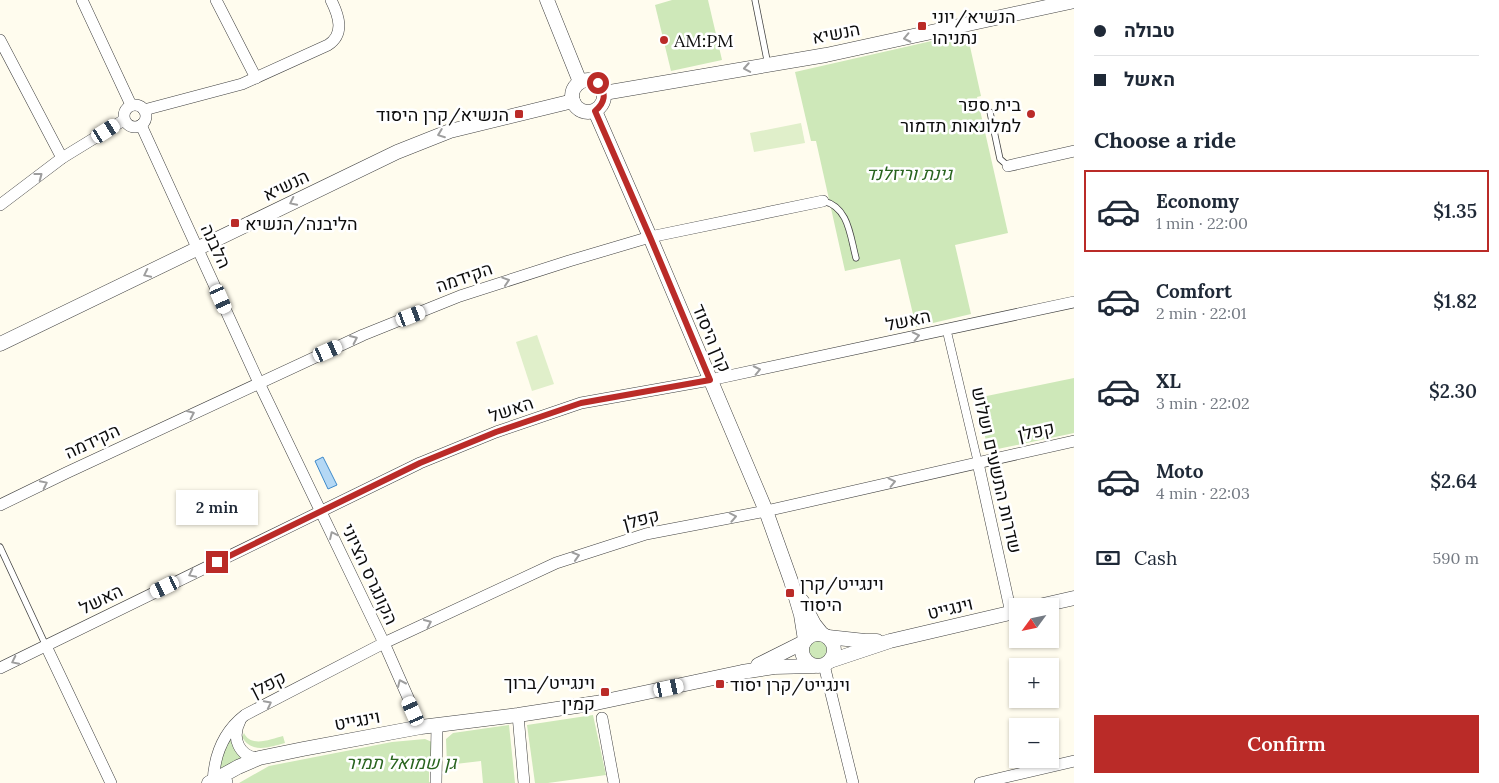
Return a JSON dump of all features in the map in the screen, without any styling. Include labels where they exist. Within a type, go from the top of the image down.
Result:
[{"type":"street","points":[[82,0],[131,105]]},
{"type":"street","points":[[216,0],[256,78]]},
{"type":"street","points":[[144,110],[242,84],[328,45],[338,36],[339,17],[331,0]]},
{"type":"street","points":[[547,0],[580,82]]},
{"type":"street","name":"הנשיא","points":[[604,93],[835,53],[1074,1]]},
{"type":"street","points":[[0,40],[62,158]]},
{"type":"street","points":[[593,80],[602,88],[604,93],[603,103],[595,111],[585,112],[579,109],[573,101],[573,90],[580,82],[593,80]]},
{"type":"street","name":"הנשיא","points":[[0,344],[397,152],[450,131],[573,101]]},
{"type":"street","points":[[131,105],[138,105],[144,110],[145,119],[141,125],[132,126],[124,120],[125,110],[131,105]]},
{"type":"street","name":"קרן היסוד","points":[[595,111],[766,511],[791,581],[800,615],[804,641]]},
{"type":"street","points":[[0,205],[62,158],[124,120]]},
{"type":"street","name":"הלבנה","points":[[141,125],[259,383]]},
{"type":"street","points":[[1008,166],[1074,151]]},
{"type":"street","name":"הקידמה","points":[[0,505],[363,335],[460,296],[650,237],[823,201]]},
{"type":"street","name":"האשל","points":[[0,668],[420,463],[496,432],[581,403],[710,380],[1074,302]]},
{"type":"street","name":"שדרות התשעים ושלוש","points":[[948,336],[1011,598]]},
{"type":"street","name":"הקונגרס הציוני","points":[[259,383],[384,644],[421,727]]},
{"type":"street","name":"קפלן","points":[[217,782],[216,758],[221,743],[228,731],[245,716],[384,644],[556,563],[646,534],[766,511],[1074,441]]},
{"type":"street","name":"קרן היסוד","points":[[791,581],[814,624],[825,635]]},
{"type":"street","points":[[1059,601],[1074,598]]},
{"type":"street","name":"וינגייט","points":[[217,782],[259,758],[421,727],[596,703],[742,672],[774,667],[823,664],[890,641],[1009,613]]},
{"type":"street","points":[[812,634],[825,635],[835,652],[823,664],[809,664],[803,656],[802,646],[804,641],[812,634]]},
{"type":"street","name":"וינגייט","points":[[825,635],[865,642],[890,641]]},
{"type":"street","name":"וינגייט","points":[[742,672],[770,660],[804,641]]},
{"type":"street","points":[[46,646],[111,783]]},
{"type":"street","points":[[823,664],[853,783]]},
{"type":"street","points":[[518,715],[524,783]]},
{"type":"street","name":"קפלן","points":[[245,716],[236,729],[236,739],[246,754],[252,758],[259,758]]},
{"type":"street","points":[[602,718],[614,783]]},
{"type":"street","points":[[436,783],[437,725]]},
{"type":"street","name":"וינגייט","points":[[217,782],[268,760],[303,749]]},
{"type":"street","points":[[980,783],[1074,761]]},
{"type":"lane","points":[[755,0],[768,65]]},
{"type":"lane","points":[[990,112],[1000,159],[1008,166]]},
{"type":"lane","points":[[823,201],[833,204],[846,216],[856,258]]},
{"type":"lane","points":[[0,548],[46,646]]},
{"type":"green space","points":[[672,0],[708,0],[722,60],[671,71],[655,5]]},
{"type":"green space","name":"גינת וריזלנד","points":[[967,33],[981,96],[977,97],[1008,233],[955,245],[971,314],[916,327],[900,259],[845,271],[816,141],[811,141],[795,72]]},
{"type":"green space","points":[[801,123],[805,143],[754,152],[750,133]]},
{"type":"green space","points":[[537,335],[554,384],[532,391],[516,342]]},
{"type":"green space","points":[[1074,378],[1074,433],[988,451],[977,398]]},
{"type":"green space","points":[[819,638],[827,642],[831,650],[827,658],[819,662],[811,658],[807,650],[811,642]]},
{"type":"green space","points":[[593,715],[606,775],[535,783],[527,725]]},
{"type":"green space","points":[[509,725],[515,783],[483,783],[481,761],[447,765],[446,739],[453,733]]},
{"type":"green space","points":[[244,733],[247,738],[256,741],[283,736],[285,743],[261,748],[251,746],[242,737]]},
{"type":"green space","points":[[230,734],[245,756],[219,771],[221,753]]},
{"type":"green space","name":"גן שמואל תמיר","points":[[425,739],[432,742],[432,767],[429,768],[429,782],[433,783],[239,783],[269,766],[392,742]]},
{"type":"water","points":[[323,457],[337,485],[328,489],[315,461]]},
{"type":"place","name":"הנשיא/יוני נתניהו","points":[[922,26]]},
{"type":"place","name":"AM:PM","points":[[664,40]]},
{"type":"place","name":"הנשיא/קרן היסוד","points":[[519,114]]},
{"type":"place","name":"בית ספר למלונאות תדמור","points":[[1031,114]]},
{"type":"place","name":"הליבנה/הנשיא","points":[[235,223]]},
{"type":"place","name":"וינגייט/קרן היסוד","points":[[790,593]]},
{"type":"place","name":"וינגייט/קרן יסוד","points":[[720,684]]},
{"type":"place","name":"וינגייט/ברוך קמין","points":[[605,692]]},
{"type":"route","points":[[217,562],[420,463],[496,432],[581,403],[710,380],[595,111],[603,103],[604,98],[602,88],[598,83]]}]
